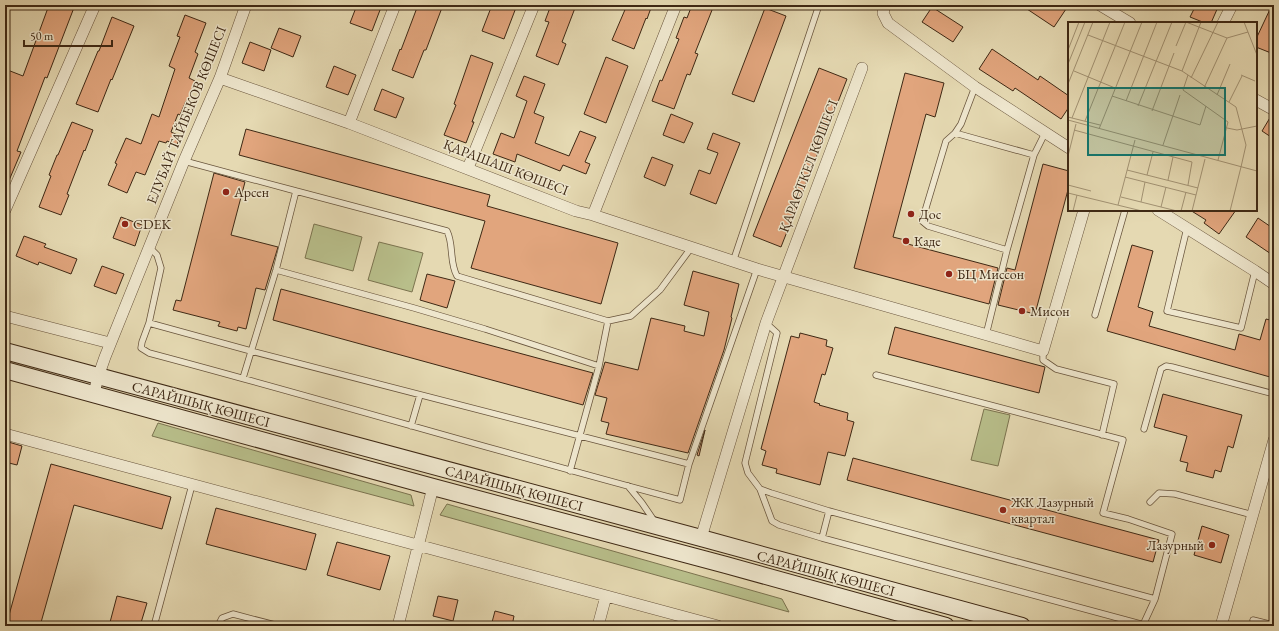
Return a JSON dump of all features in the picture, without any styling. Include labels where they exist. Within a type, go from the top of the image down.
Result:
[{"type":"main road","name":"САРАЙШЫҚ КӨШЕСІ","points":[[5,351],[1022,626]]},
{"type":"main road","name":"САРАЙШЫҚ КӨШЕСІ","points":[[5,370],[946,626]]},
{"type":"main road","points":[[523,511],[539,510],[691,549],[695,547],[701,538]]},
{"type":"main road","points":[[739,569],[744,557],[748,557],[787,566],[833,582],[864,590],[886,589]]},
{"type":"street","points":[[5,210],[95,5]]},
{"type":"street","name":"ЕЛУБАЙ ТАЙБЕКОВ КӨШЕСІ","points":[[94,393],[98,376],[110,343],[220,78],[246,5]]},
{"type":"street","points":[[349,123],[395,5]]},
{"type":"street","points":[[468,168],[534,5]]},
{"type":"street","points":[[593,215],[676,5]]},
{"type":"street","points":[[1100,5],[1128,22]]},
{"type":"street","points":[[1224,22],[1232,5]]},
{"type":"street","points":[[884,9],[888,23],[975,86],[1068,147]]},
{"type":"street","name":"ҚАРАӨТКЕЛ КӨШЕСІ","points":[[701,538],[766,323],[862,68]]},
{"type":"street","name":"ҚАРАШАШ КӨШЕСІ","points":[[220,78],[349,123],[576,211],[593,215],[733,262],[1043,351]]},
{"type":"street","points":[[1257,101],[1274,110]]},
{"type":"street","points":[[1043,351],[1084,211]]},
{"type":"street","points":[[1160,211],[1274,284]]},
{"type":"street","points":[[5,316],[110,343]]},
{"type":"street","points":[[5,434],[718,626]]},
{"type":"street","points":[[1220,626],[1274,440]]},
{"type":"street","points":[[398,626],[433,487]]},
{"type":"street","points":[[598,626],[606,596]]},
{"type":"lane","points":[[733,262],[819,5]]},
{"type":"lane","points":[[975,86],[960,124],[955,133],[946,141],[922,221],[932,228],[1007,250]]},
{"type":"lane","points":[[955,133],[1034,155]]},
{"type":"lane","points":[[986,335],[1007,250],[1034,155],[1045,133]]},
{"type":"lane","points":[[184,162],[447,230],[450,237],[453,270],[457,276],[608,321],[631,316],[660,290],[691,248]]},
{"type":"lane","points":[[243,378],[276,270],[296,191]]},
{"type":"lane","points":[[1095,315],[1125,211]]},
{"type":"lane","points":[[1187,228],[1167,311],[1240,328],[1255,271]]},
{"type":"lane","points":[[149,246],[157,255],[161,268],[150,323],[141,348],[149,353],[243,378],[570,471],[680,500],[689,464],[757,269]]},
{"type":"lane","points":[[276,270],[485,329],[599,366]]},
{"type":"lane","points":[[570,471],[599,366],[608,321]]},
{"type":"lane","points":[[150,323],[251,351],[689,464]]},
{"type":"lane","points":[[766,323],[777,333],[745,463],[748,473],[760,489],[772,520],[779,525],[822,538],[1145,625],[1155,599],[1172,534],[1128,519],[1103,513],[1123,440],[876,375]]},
{"type":"lane","points":[[1043,351],[1043,360],[1056,369],[1114,384],[1102,435]]},
{"type":"lane","points":[[1144,429],[1161,369],[1166,366],[1274,394]]},
{"type":"lane","points":[[411,426],[420,395]]},
{"type":"lane","points":[[154,626],[192,485]]},
{"type":"lane","points":[[628,486],[642,503],[658,527]]},
{"type":"lane","points":[[760,489],[829,511],[1155,599]]},
{"type":"lane","points":[[1150,502],[1159,493],[1175,494],[1252,515]]},
{"type":"lane","points":[[822,538],[829,511]]},
{"type":"lane","points":[[218,626],[222,618],[233,614],[278,626]]},
{"type":"lane","points":[[1253,620],[1274,625]]},
{"type":"green space","points":[[314,224],[362,237],[353,271],[305,258]]},
{"type":"green space","points":[[379,242],[423,253],[412,292],[368,280]]},
{"type":"green space","points":[[984,409],[1010,415],[998,466],[971,460]]},
{"type":"green space","points":[[158,423],[411,495],[414,506],[152,436]]},
{"type":"green space","points":[[447,504],[782,599],[789,612],[440,515]]},
{"type":"building","points":[[49,5],[75,5],[47,78],[45,77],[17,151],[21,152],[5,190],[5,116],[9,106],[5,105],[5,69],[23,76]]},
{"type":"building","points":[[357,5],[366,5],[380,10],[372,31],[350,23]]},
{"type":"building","points":[[418,5],[443,5],[426,50],[424,50],[413,78],[392,70]]},
{"type":"building","points":[[492,5],[517,5],[504,39],[482,31]]},
{"type":"building","points":[[551,5],[566,5],[575,8],[562,42],[566,44],[558,65],[536,56],[549,22],[545,21]]},
{"type":"building","points":[[627,5],[652,5],[634,49],[612,40]]},
{"type":"building","points":[[692,5],[714,5],[695,53],[698,54],[690,75],[687,74],[674,109],[652,101],[679,39],[676,38],[684,17],[687,18]]},
{"type":"building","points":[[1021,5],[1061,5],[1066,9],[1054,27]]},
{"type":"building","points":[[1196,5],[1213,5],[1218,7],[1211,22],[1202,22],[1190,17]]},
{"type":"building","points":[[1272,5],[1274,5],[1274,47],[1271,53],[1257,47],[1257,37]]},
{"type":"building","points":[[932,7],[963,27],[953,42],[922,22]]},
{"type":"building","points":[[765,8],[786,16],[754,102],[732,94]]},
{"type":"building","points":[[185,15],[206,23],[195,52],[198,54],[189,78],[195,81],[188,102],[186,101],[180,115],[178,114],[171,132],[180,136],[177,145],[167,141],[166,143],[159,141],[145,175],[136,172],[127,193],[108,185],[117,164],[115,163],[126,138],[141,144],[152,114],[159,117],[175,69],[169,66],[180,37],[177,36]]},
{"type":"building","points":[[112,17],[134,26],[98,112],[76,104]]},
{"type":"building","points":[[279,28],[301,36],[293,57],[271,48]]},
{"type":"building","points":[[250,42],[271,50],[264,71],[242,63]]},
{"type":"building","points":[[992,49],[1038,80],[1040,76],[1068,95],[1068,108],[1061,119],[1015,88],[1013,91],[979,69]]},
{"type":"building","points":[[471,55],[493,63],[466,143],[444,135],[456,105],[454,104]]},
{"type":"building","points":[[606,57],[628,66],[606,123],[584,114]]},
{"type":"building","points":[[334,66],[356,75],[348,95],[326,87]]},
{"type":"building","points":[[819,68],[847,79],[781,247],[753,236]]},
{"type":"building","points":[[905,73],[944,83],[935,117],[926,114],[893,237],[905,240],[904,243],[998,268],[989,304],[854,268]]},
{"type":"building","points":[[524,76],[545,84],[534,113],[544,117],[535,143],[569,156],[580,131],[596,137],[585,162],[590,164],[586,174],[563,165],[560,171],[517,154],[515,162],[493,154],[501,133],[514,138],[527,101],[516,96]]},
{"type":"building","points":[[382,89],[404,98],[396,118],[374,110]]},
{"type":"building","points":[[671,114],[693,123],[684,143],[663,135]]},
{"type":"building","points":[[1271,116],[1274,117],[1274,139],[1262,131]]},
{"type":"building","points":[[72,122],[93,130],[67,194],[69,195],[61,215],[39,207],[51,176],[49,175]]},
{"type":"building","points":[[246,129],[490,195],[487,206],[618,243],[601,304],[471,268],[485,221],[239,155]]},
{"type":"building","points":[[713,133],[740,143],[716,204],[690,194],[699,170],[710,174],[718,153],[707,149]]},
{"type":"building","points":[[652,157],[673,165],[665,186],[644,177]]},
{"type":"building","points":[[1043,164],[1068,171],[1068,190],[1035,314],[998,305],[1007,268],[1015,270]]},
{"type":"building","points":[[214,173],[245,182],[231,235],[278,247],[265,290],[256,288],[246,329],[238,327],[237,331],[218,326],[220,322],[173,310],[176,300],[181,301]]},
{"type":"building","points":[[1192,211],[1235,211],[1219,234],[1204,223],[1206,220]]},
{"type":"building","points":[[121,217],[142,225],[135,246],[113,238]]},
{"type":"building","points":[[1258,218],[1274,229],[1274,256],[1246,237]]},
{"type":"building","points":[[24,236],[46,244],[44,247],[77,259],[71,274],[39,262],[38,265],[16,256]]},
{"type":"building","points":[[1132,245],[1153,251],[1138,307],[1153,312],[1149,326],[1235,350],[1239,334],[1260,340],[1266,319],[1274,321],[1274,363],[1270,377],[1107,331]]},
{"type":"building","points":[[102,266],[124,274],[116,294],[94,286]]},
{"type":"building","points":[[693,271],[739,284],[724,350],[688,453],[606,434],[609,423],[601,421],[607,398],[595,395],[605,362],[638,370],[651,318],[685,326],[684,331],[704,336],[709,312],[684,305]]},
{"type":"building","points":[[427,274],[455,281],[447,308],[420,300]]},
{"type":"building","points":[[281,289],[593,373],[583,405],[273,320]]},
{"type":"building","points":[[895,327],[1045,367],[1039,393],[888,354]]},
{"type":"building","points":[[800,333],[827,340],[826,346],[833,348],[825,375],[822,374],[814,402],[820,404],[819,405],[848,413],[847,420],[854,422],[845,456],[828,452],[820,485],[776,473],[777,469],[762,465],[766,451],[761,449],[791,336],[799,338]]},
{"type":"building","points":[[1163,394],[1242,415],[1233,448],[1228,446],[1221,472],[1215,470],[1213,478],[1186,471],[1188,463],[1180,461],[1187,436],[1154,427]]},
{"type":"building","points":[[705,430],[699,456],[697,455]]},
{"type":"building","points":[[5,441],[22,446],[17,465],[5,462]]},
{"type":"building","name":"ЖК Лазурный квартал","points":[[853,458],[1159,540],[1153,562],[847,480]]},
{"type":"building","points":[[51,464],[171,497],[162,529],[74,505],[40,626],[6,626]]},
{"type":"building","points":[[216,508],[316,534],[306,570],[206,544]]},
{"type":"building","name":"Лазурный","points":[[1202,526],[1229,535],[1221,563],[1194,555]]},
{"type":"building","points":[[337,542],[390,556],[380,590],[327,575]]},
{"type":"building","points":[[117,596],[147,603],[140,626],[109,626]]},
{"type":"building","points":[[438,596],[458,600],[453,621],[433,616]]},
{"type":"building","points":[[495,611],[514,616],[512,626],[491,626]]},
{"type":"place","name":"Арсен","points":[[226,192]]},
{"type":"place","name":"Дос","points":[[911,214]]},
{"type":"place","name":"CDEK","points":[[125,224]]},
{"type":"place","name":"Каде","points":[[906,241]]},
{"type":"place","name":"БЦ Миссон","points":[[949,274]]},
{"type":"place","name":"Мисон","points":[[1022,311]]},
{"type":"place","name":"ЖК Лазурный квартал","points":[[1003,510]]},
{"type":"place","name":"Лазурный","points":[[1212,545]]}]
